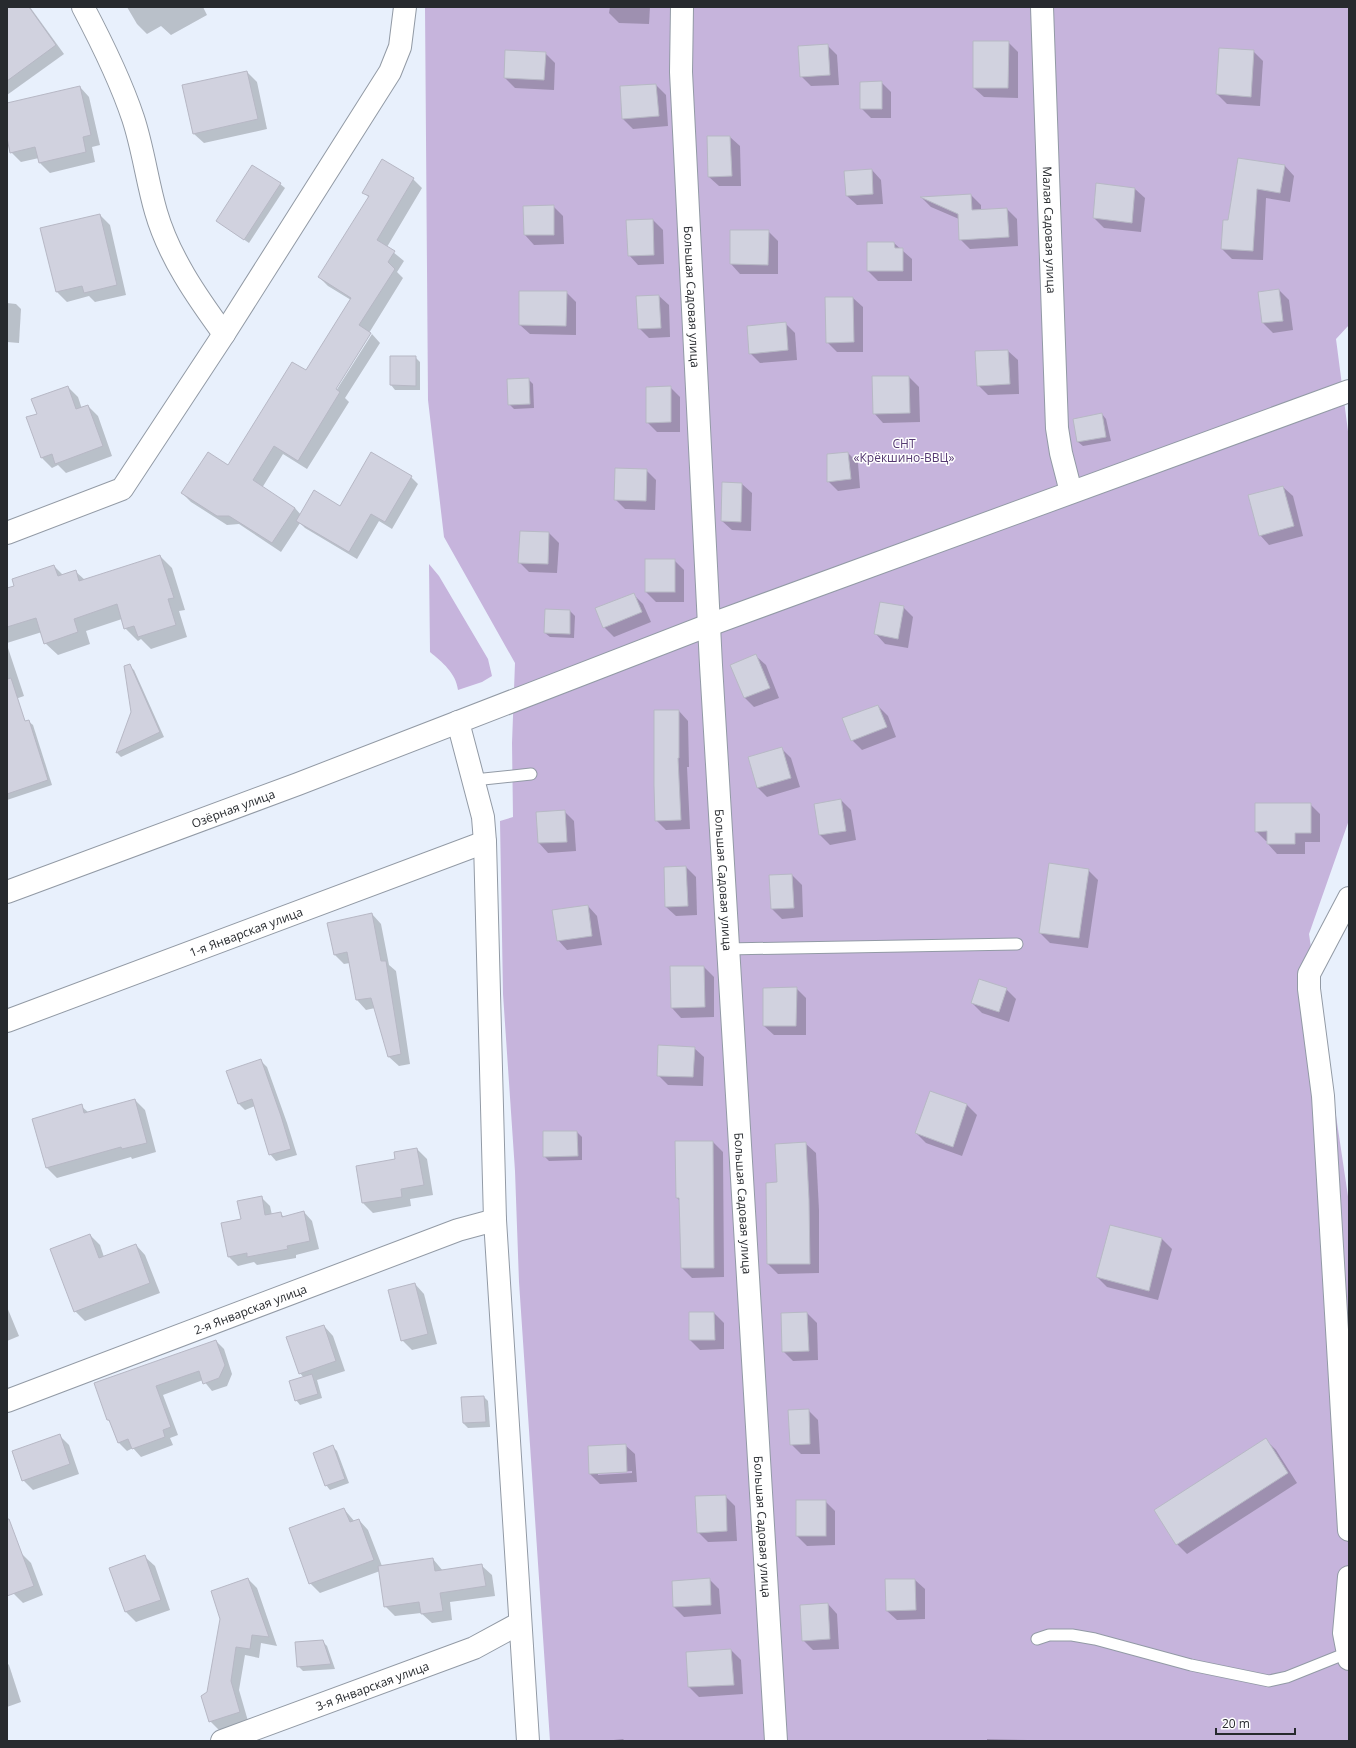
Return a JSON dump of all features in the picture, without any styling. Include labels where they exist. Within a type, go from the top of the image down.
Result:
[{"type":"street","points":[[83,7],[109,55],[133,119],[156,213],[173,253],[201,302],[224,334]]},
{"type":"street","points":[[7,533],[122,489],[224,334],[390,72],[400,47],[405,7]]},
{"type":"street","name":"Большая Садовая улица","points":[[682,7],[681,72],[711,665],[776,1741]]},
{"type":"street","name":"Малая Садовая улица","points":[[1042,7],[1057,428],[1061,453],[1071,492]]},
{"type":"street","name":"Озёрная улица","points":[[7,892],[458,722],[709,625],[1349,391]]},
{"type":"street","points":[[458,722],[474,780],[482,817],[485,842],[495,1220],[528,1741]]},
{"type":"street","name":"1-я Январская улица","points":[[7,1021],[485,842]]},
{"type":"street","points":[[1349,898],[1309,974],[1309,989],[1323,1096],[1349,1530]]},
{"type":"street","name":"2-я Январская улица","points":[[7,1401],[458,1230],[495,1220]]},
{"type":"street","points":[[1348,1656],[1344,1633],[1349,1577]]},
{"type":"street","name":"3-я Январская улица","points":[[222,1741],[474,1648],[520,1623]]},
{"type":"lane","points":[[474,780],[531,774]]},
{"type":"lane","points":[[727,949],[1018,944]]},
{"type":"lane","points":[[1037,1638],[1049,1635],[1072,1635],[1095,1639],[1191,1665],[1268,1681],[1287,1677],[1348,1656]]},
{"type":"green space","name":"СНТ «Крёкшино-ВВЦ»","points":[[425,7],[1349,7],[1349,325],[1336,339],[1349,439],[1349,820],[1309,934],[1349,1203],[1349,1741],[550,1741],[519,1282],[515,1171],[503,994],[500,821],[513,817],[512,743],[515,663],[444,537],[428,400]]},
{"type":"green space","points":[[429,564],[439,576],[488,659],[492,676],[482,682],[458,690],[457,684],[451,673],[444,664],[430,652]]},
{"type":"building","points":[[7,7],[29,7],[56,45],[7,81]]},
{"type":"building","points":[[973,41],[1009,41],[1008,88],[973,88]]},
{"type":"building","points":[[828,44],[830,75],[800,77],[798,46]]},
{"type":"building","points":[[1219,48],[1254,50],[1251,97],[1216,94]]},
{"type":"building","points":[[505,50],[546,52],[544,80],[504,78]]},
{"type":"building","points":[[247,71],[258,119],[193,134],[182,85]]},
{"type":"building","points":[[882,81],[882,109],[860,109],[860,82]]},
{"type":"building","points":[[656,84],[659,116],[622,119],[620,86]]},
{"type":"building","points":[[80,86],[91,135],[83,137],[86,152],[39,163],[35,147],[10,153],[7,138],[7,103]]},
{"type":"building","points":[[707,136],[730,136],[732,176],[708,177]]},
{"type":"building","points":[[1238,158],[1285,165],[1280,193],[1257,189],[1253,251],[1221,249],[1223,220],[1228,220]]},
{"type":"building","points":[[382,159],[414,178],[377,240],[395,251],[388,262],[395,269],[359,325],[371,333],[336,389],[340,392],[298,461],[274,446],[253,480],[295,508],[272,543],[229,516],[217,516],[181,493],[208,452],[228,465],[292,362],[306,370],[351,298],[318,277],[369,196],[362,193]]},
{"type":"building","points":[[252,165],[281,183],[244,240],[216,221]]},
{"type":"building","points":[[872,169],[873,194],[846,196],[844,171]]},
{"type":"building","points":[[1096,183],[1135,188],[1132,223],[1093,218]]},
{"type":"building","points":[[971,194],[972,210],[1007,208],[1009,237],[959,240],[958,214],[920,197]]},
{"type":"building","points":[[554,205],[554,235],[524,235],[523,206]]},
{"type":"building","points":[[100,214],[117,285],[84,293],[82,286],[56,292],[40,228]]},
{"type":"building","points":[[653,219],[654,255],[628,256],[626,220]]},
{"type":"building","points":[[730,230],[769,230],[768,265],[730,264]]},
{"type":"building","points":[[867,242],[894,242],[895,248],[903,248],[903,271],[867,271]]},
{"type":"building","points":[[1279,289],[1283,321],[1262,323],[1258,292]]},
{"type":"building","points":[[519,291],[567,291],[566,326],[519,325]]},
{"type":"building","points":[[659,295],[661,328],[638,329],[636,296]]},
{"type":"building","points":[[825,297],[853,297],[854,342],[826,343]]},
{"type":"building","points":[[786,322],[788,350],[749,354],[747,326]]},
{"type":"building","points":[[1008,350],[1010,384],[977,386],[975,351]]},
{"type":"building","points":[[390,356],[416,356],[416,386],[390,385]]},
{"type":"building","points":[[872,376],[909,376],[910,413],[873,414]]},
{"type":"building","points":[[529,378],[530,404],[508,405],[507,379]]},
{"type":"building","points":[[68,386],[76,409],[88,405],[103,446],[55,464],[52,454],[41,458],[26,417],[37,414],[31,399]]},
{"type":"building","points":[[671,386],[671,422],[646,423],[646,387]]},
{"type":"building","points":[[1102,413],[1106,437],[1077,442],[1073,419]]},
{"type":"building","points":[[371,452],[412,476],[385,522],[371,514],[349,552],[296,521],[314,490],[340,506]]},
{"type":"building","points":[[848,452],[851,479],[827,482],[827,454]]},
{"type":"building","points":[[615,468],[647,469],[646,501],[614,500]]},
{"type":"building","points":[[722,482],[742,483],[741,522],[721,521]]},
{"type":"building","points":[[1283,486],[1294,526],[1259,536],[1248,495]]},
{"type":"building","points":[[520,531],[549,532],[548,564],[518,563]]},
{"type":"building","points":[[160,555],[174,598],[168,599],[176,625],[138,637],[134,626],[124,629],[117,604],[74,619],[78,632],[44,644],[36,618],[7,627],[7,588],[14,586],[12,579],[54,565],[58,576],[76,570],[79,581]]},
{"type":"building","points":[[645,559],[675,559],[675,592],[645,592]]},
{"type":"building","points":[[634,593],[642,612],[603,628],[595,608]]},
{"type":"building","points":[[880,602],[904,606],[898,639],[874,634]]},
{"type":"building","points":[[545,609],[570,610],[570,634],[544,633]]},
{"type":"building","points":[[756,654],[770,688],[744,698],[730,665]]},
{"type":"building","points":[[130,664],[160,732],[116,753],[131,712],[124,666]]},
{"type":"building","points":[[11,678],[25,721],[29,720],[48,780],[7,794],[7,679]]},
{"type":"building","points":[[878,705],[887,727],[851,741],[842,718]]},
{"type":"building","points":[[654,710],[679,710],[678,758],[681,820],[655,821]]},
{"type":"building","points":[[782,747],[791,778],[757,788],[748,757]]},
{"type":"building","points":[[841,799],[846,831],[819,835],[814,804]]},
{"type":"building","points":[[1255,803],[1311,803],[1311,833],[1295,833],[1295,844],[1267,844],[1267,831],[1255,832]]},
{"type":"building","points":[[565,810],[567,842],[538,843],[536,812]]},
{"type":"building","points":[[1049,863],[1089,869],[1079,938],[1039,933]]},
{"type":"building","points":[[686,866],[688,906],[665,907],[664,867]]},
{"type":"building","points":[[792,874],[794,908],[771,909],[769,875]]},
{"type":"building","points":[[588,905],[592,936],[557,941],[552,910]]},
{"type":"building","points":[[372,913],[381,961],[386,961],[401,1054],[388,1057],[371,998],[356,1000],[347,952],[334,955],[327,923]]},
{"type":"building","points":[[670,966],[704,966],[705,1007],[671,1008]]},
{"type":"building","points":[[979,979],[1007,988],[999,1012],[971,1003]]},
{"type":"building","points":[[797,987],[796,1026],[763,1026],[763,988]]},
{"type":"building","points":[[658,1045],[695,1047],[693,1077],[657,1076]]},
{"type":"building","points":[[261,1059],[291,1149],[269,1155],[252,1099],[238,1104],[226,1071]]},
{"type":"building","points":[[930,1091],[967,1104],[953,1147],[915,1133]]},
{"type":"building","points":[[135,1099],[147,1143],[122,1149],[121,1147],[46,1168],[32,1119],[82,1104],[84,1113]]},
{"type":"building","points":[[543,1131],[577,1131],[578,1156],[543,1157]]},
{"type":"building","points":[[675,1141],[713,1141],[714,1268],[681,1268],[679,1198],[676,1198]]},
{"type":"building","points":[[806,1142],[810,1264],[767,1264],[766,1183],[777,1182],[775,1144]]},
{"type":"building","points":[[417,1148],[424,1185],[401,1189],[402,1197],[362,1203],[356,1166],[395,1159],[394,1152]]},
{"type":"building","points":[[262,1196],[265,1215],[281,1212],[282,1217],[304,1211],[310,1241],[287,1246],[288,1249],[247,1257],[247,1253],[228,1257],[221,1223],[241,1219],[237,1201]]},
{"type":"building","points":[[1110,1225],[1162,1238],[1149,1291],[1096,1277]]},
{"type":"building","points":[[90,1234],[99,1258],[136,1244],[150,1283],[74,1312],[50,1249]]},
{"type":"building","points":[[415,1283],[428,1334],[401,1341],[388,1290]]},
{"type":"building","points":[[689,1312],[714,1312],[715,1340],[689,1340]]},
{"type":"building","points":[[807,1312],[809,1351],[782,1352],[781,1313]]},
{"type":"building","points":[[324,1325],[336,1361],[299,1374],[286,1337]]},
{"type":"building","points":[[216,1340],[225,1365],[219,1378],[203,1384],[199,1371],[156,1386],[171,1427],[163,1430],[165,1437],[132,1449],[128,1439],[118,1443],[109,1420],[107,1420],[94,1383]]},
{"type":"building","points":[[312,1374],[318,1394],[295,1401],[289,1381]]},
{"type":"building","points":[[484,1396],[486,1422],[463,1423],[461,1397]]},
{"type":"building","points":[[809,1409],[810,1444],[790,1445],[788,1410]]},
{"type":"building","points":[[60,1434],[70,1464],[22,1481],[12,1451]]},
{"type":"building","points":[[1266,1438],[1288,1473],[1176,1545],[1154,1510]]},
{"type":"building","points":[[626,1444],[627,1472],[589,1474],[588,1446]]},
{"type":"building","points":[[333,1445],[345,1479],[325,1486],[313,1453]]},
{"type":"building","points":[[726,1495],[727,1531],[697,1533],[695,1496]]},
{"type":"building","points":[[796,1500],[826,1500],[826,1536],[796,1536]]},
{"type":"building","points":[[344,1508],[350,1522],[359,1519],[374,1560],[309,1584],[289,1528]]},
{"type":"building","points":[[7,1519],[9,1519],[34,1586],[7,1596]]},
{"type":"building","points":[[145,1555],[161,1600],[125,1612],[109,1568]]},
{"type":"building","points":[[433,1558],[435,1571],[482,1564],[486,1586],[440,1593],[443,1611],[421,1614],[419,1602],[384,1607],[378,1566]]},
{"type":"building","points":[[248,1578],[269,1637],[252,1635],[250,1649],[236,1647],[231,1681],[240,1712],[209,1722],[201,1696],[207,1692],[220,1619],[211,1591]]},
{"type":"building","points":[[710,1578],[711,1605],[673,1607],[672,1581]]},
{"type":"building","points":[[885,1579],[915,1579],[916,1610],[886,1611]]},
{"type":"building","points":[[828,1603],[830,1639],[802,1641],[800,1605]]},
{"type":"building","points":[[323,1640],[331,1664],[297,1667],[295,1642]]},
{"type":"building","points":[[731,1649],[734,1685],[688,1687],[686,1652]]}]
